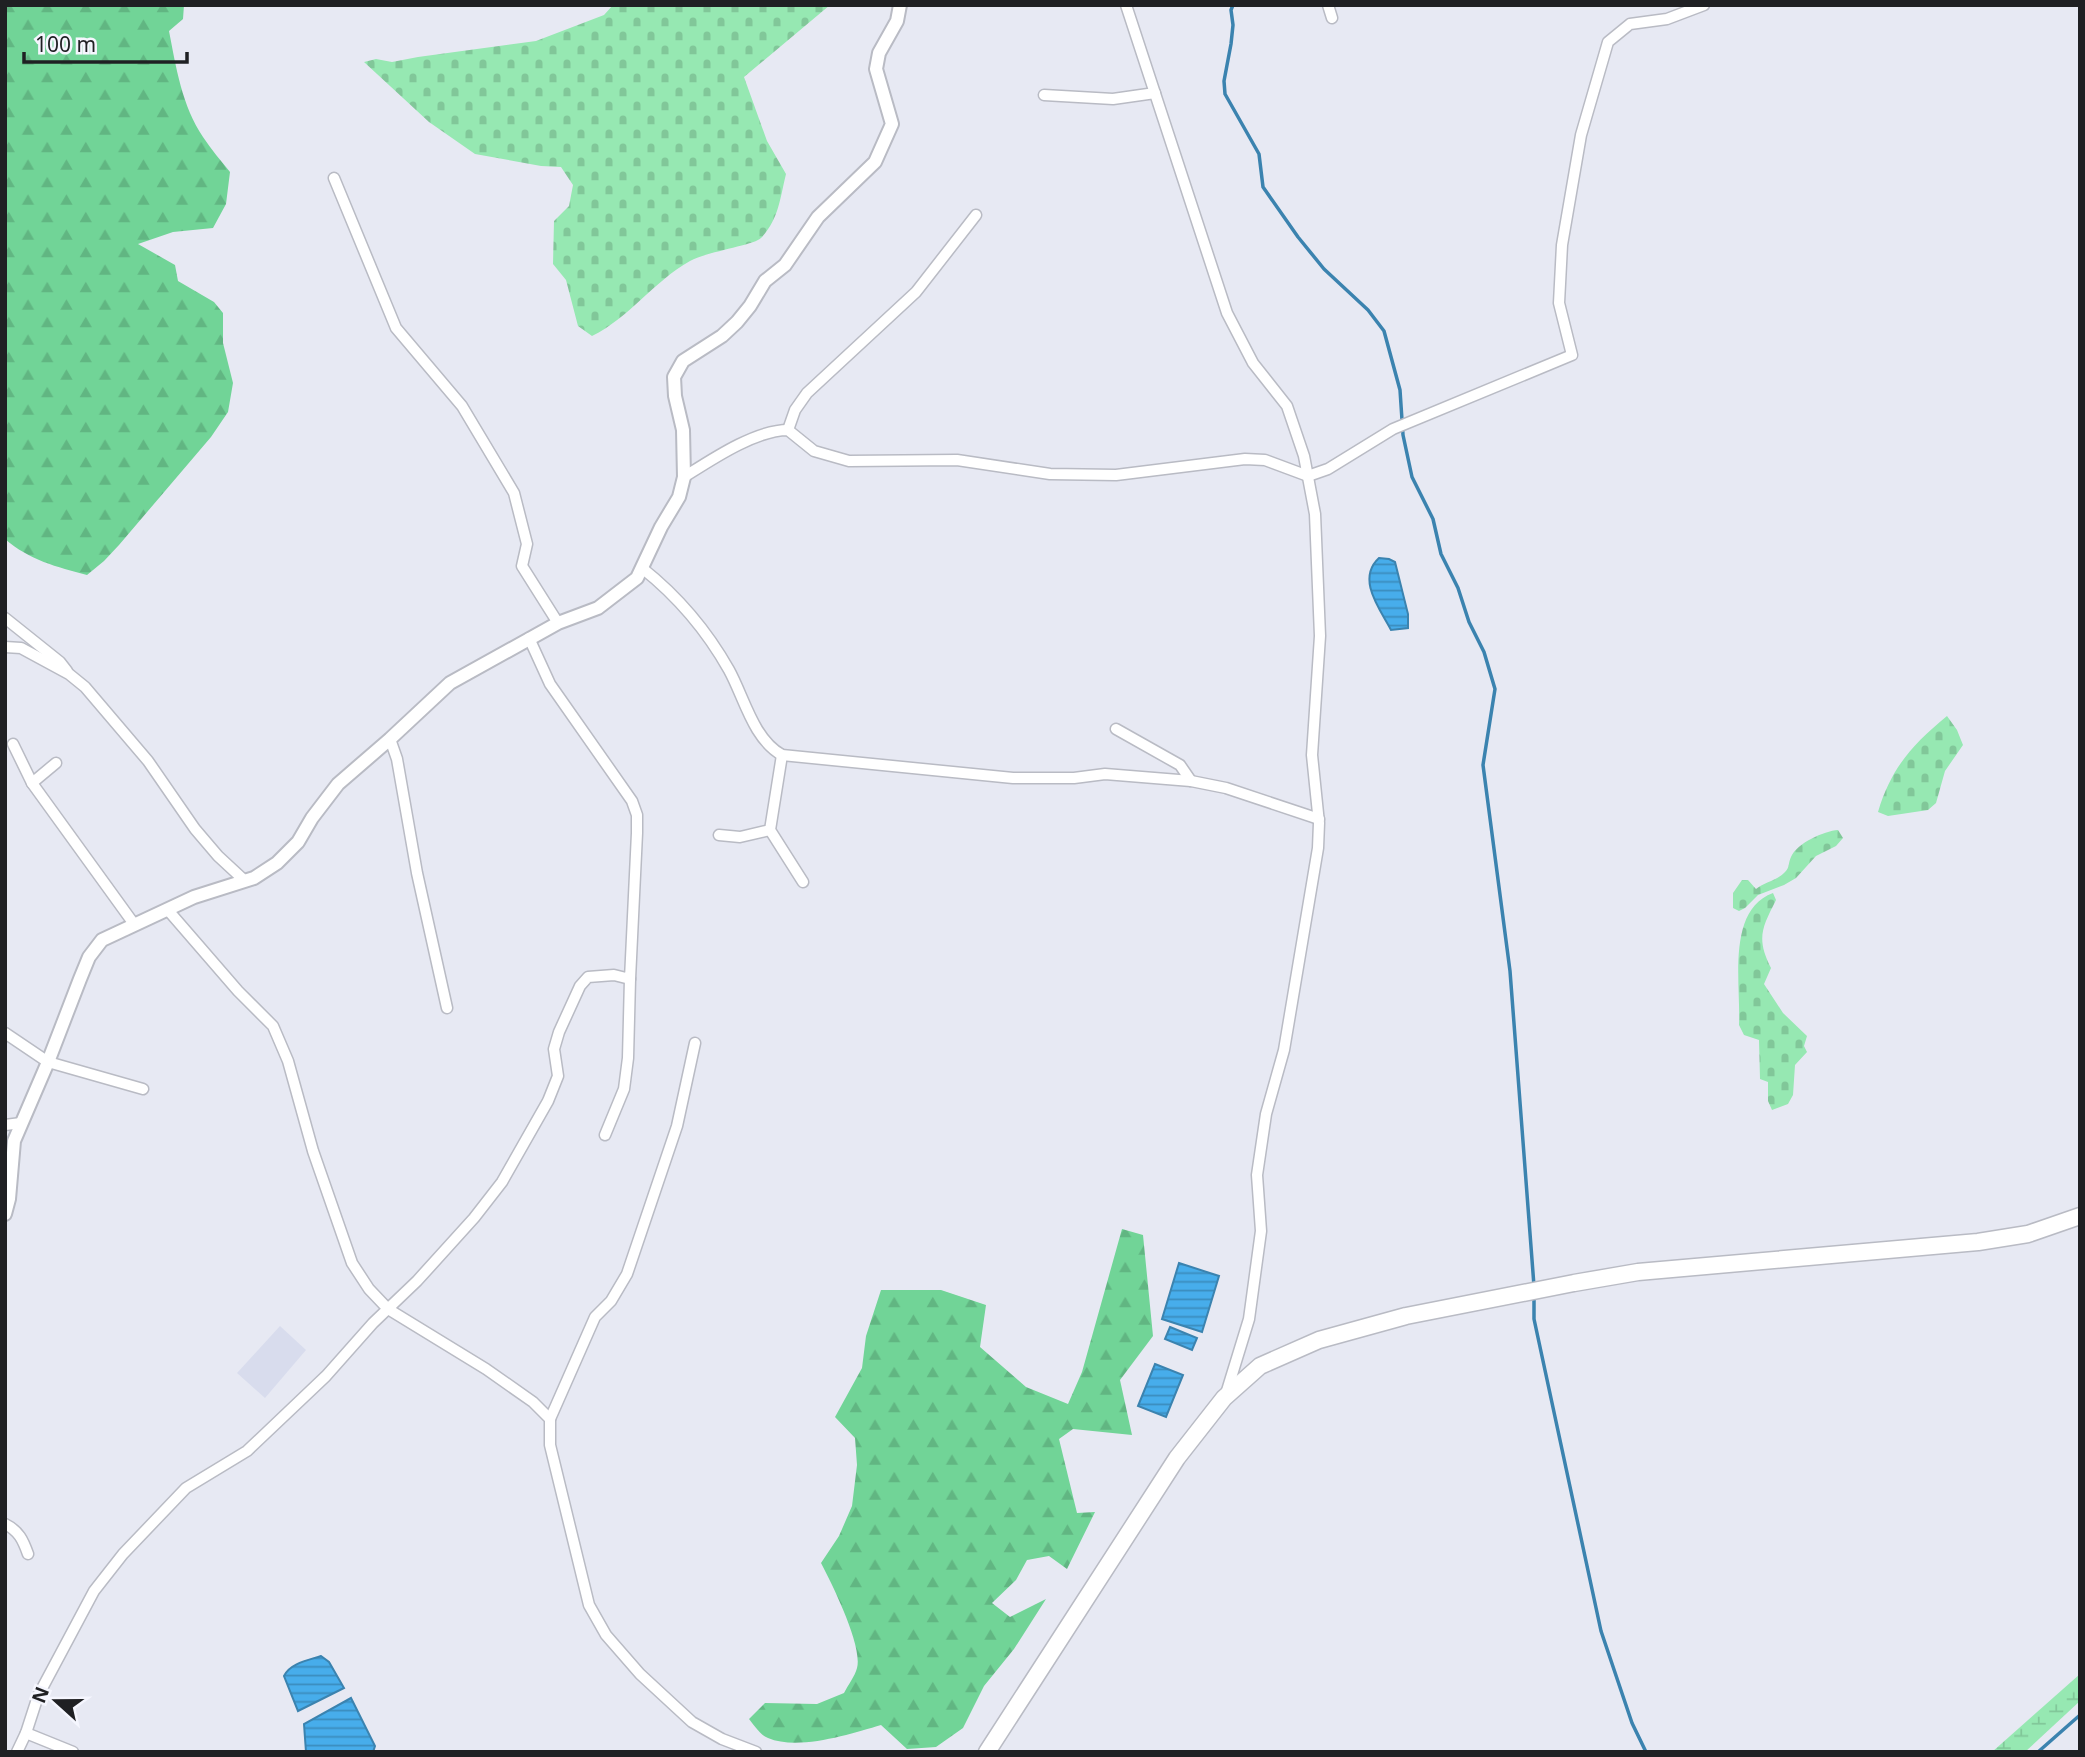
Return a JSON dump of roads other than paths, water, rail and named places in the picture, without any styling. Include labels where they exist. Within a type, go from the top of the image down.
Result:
[{"type":"main road","points":[[987,1752],[1177,1458],[1224,1398],[1260,1367],[1272,1361],[1319,1340],[1406,1316],[1515,1294],[1638,1272],[1978,1242],[2028,1234],[2080,1216]]},
{"type":"street","points":[[5,1214],[9,1199],[14,1142],[89,957],[102,940],[194,897],[254,878],[277,863],[298,842],[338,783],[450,683],[528,638],[598,608],[637,578],[661,527],[679,497],[684,477],[684,442],[674,377],[682,361],[722,336],[737,321],[765,281],[785,265],[818,217],[875,162],[891,124],[876,69],[879,53],[897,21],[900,5]]},
{"type":"street","points":[[1126,5],[1227,313],[1253,363],[1287,406],[1304,456],[1315,514],[1320,636],[1312,755],[1318,848],[1284,1050],[1266,1114],[1257,1175],[1262,1231],[1249,1319],[1224,1398]]},
{"type":"street","points":[[1328,5],[1332,18]]},
{"type":"street","points":[[788,430],[814,451],[849,461],[957,460],[1050,474],[1116,475],[1245,458],[1265,460],[1308,476],[1328,468],[1393,429],[1572,355],[1559,303],[1562,245],[1581,135],[1608,42],[1630,24],[1667,19],[1704,5]]},
{"type":"street","points":[[1044,95],[1113,99],[1156,93]]},
{"type":"street","points":[[334,178],[396,328],[462,406],[514,493],[527,544],[522,566],[558,623]]},
{"type":"street","points":[[788,430],[795,410],[807,393],[916,292],[976,215]]},
{"type":"street","points":[[684,477],[713,458],[757,438],[788,430]]},
{"type":"street","points":[[642,568],[662,583],[688,612],[728,668],[761,735],[772,749],[782,755],[1013,778],[1074,778],[1105,774],[1191,781],[1226,788],[1318,819]]},
{"type":"street","points":[[5,618],[60,662],[69,674]]},
{"type":"street","points":[[528,638],[550,684],[632,801],[637,815],[628,1058],[624,1089],[605,1135]]},
{"type":"street","points":[[5,647],[21,648],[69,674],[85,687],[148,761],[195,829],[218,856],[245,881]]},
{"type":"street","points":[[1116,729],[1180,765],[1191,781]]},
{"type":"street","points":[[390,739],[397,759],[417,873],[447,1008]]},
{"type":"street","points":[[13,744],[32,783],[134,924]]},
{"type":"street","points":[[782,755],[770,830],[803,882]]},
{"type":"street","points":[[32,783],[56,763]]},
{"type":"street","points":[[719,835],[740,837],[770,830]]},
{"type":"street","points":[[167,909],[238,991],[273,1026],[288,1061],[313,1151],[352,1263],[369,1289],[388,1309],[486,1369],[533,1402],[550,1419]]},
{"type":"street","points":[[17,1752],[38,1696],[94,1591],[122,1554],[186,1488],[247,1451],[326,1376],[474,1218],[502,1182],[535,1127],[558,1076],[554,1049],[580,986],[588,977],[614,975],[630,979]]},
{"type":"street","points":[[5,1032],[48,1062],[143,1088]]},
{"type":"street","points":[[695,1042],[677,1126],[627,1274],[611,1301],[595,1317],[550,1419],[550,1445],[589,1605],[606,1636],[640,1674],[692,1722],[722,1739],[756,1752]]},
{"type":"street","points":[[5,1125],[21,1123]]},
{"type":"street","points":[[5,1524],[14,1528],[23,1539],[27,1554]]},
{"type":"street","points":[[26,1733],[73,1752]]},
{"type":"water","points":[[1379,558],[1395,562],[1408,614],[1408,628],[1391,630],[1376,604],[1370,575],[1372,566]]},
{"type":"water","points":[[1179,1263],[1219,1276],[1202,1332],[1162,1319]]},
{"type":"water","points":[[1170,1327],[1197,1338],[1192,1350],[1165,1339]]},
{"type":"water","points":[[1155,1364],[1183,1375],[1166,1417],[1138,1406]]},
{"type":"water","points":[[321,1656],[329,1662],[344,1688],[298,1711],[284,1676],[295,1665]]},
{"type":"water","points":[[351,1698],[375,1746],[373,1752],[306,1752],[304,1724]]},
{"type":"waterway","points":[[1233,5],[1231,44],[1224,81],[1225,94],[1259,154],[1263,187],[1324,269],[1368,310],[1384,331],[1400,390],[1403,435],[1412,477],[1433,519],[1441,554],[1484,652],[1495,689],[1483,765],[1510,971],[1534,1286]]},
{"type":"waterway","points":[[1534,1297],[1534,1319],[1601,1631],[1632,1723],[1646,1752]]},
{"type":"waterway","points":[[2038,1752],[2080,1715]]}]
